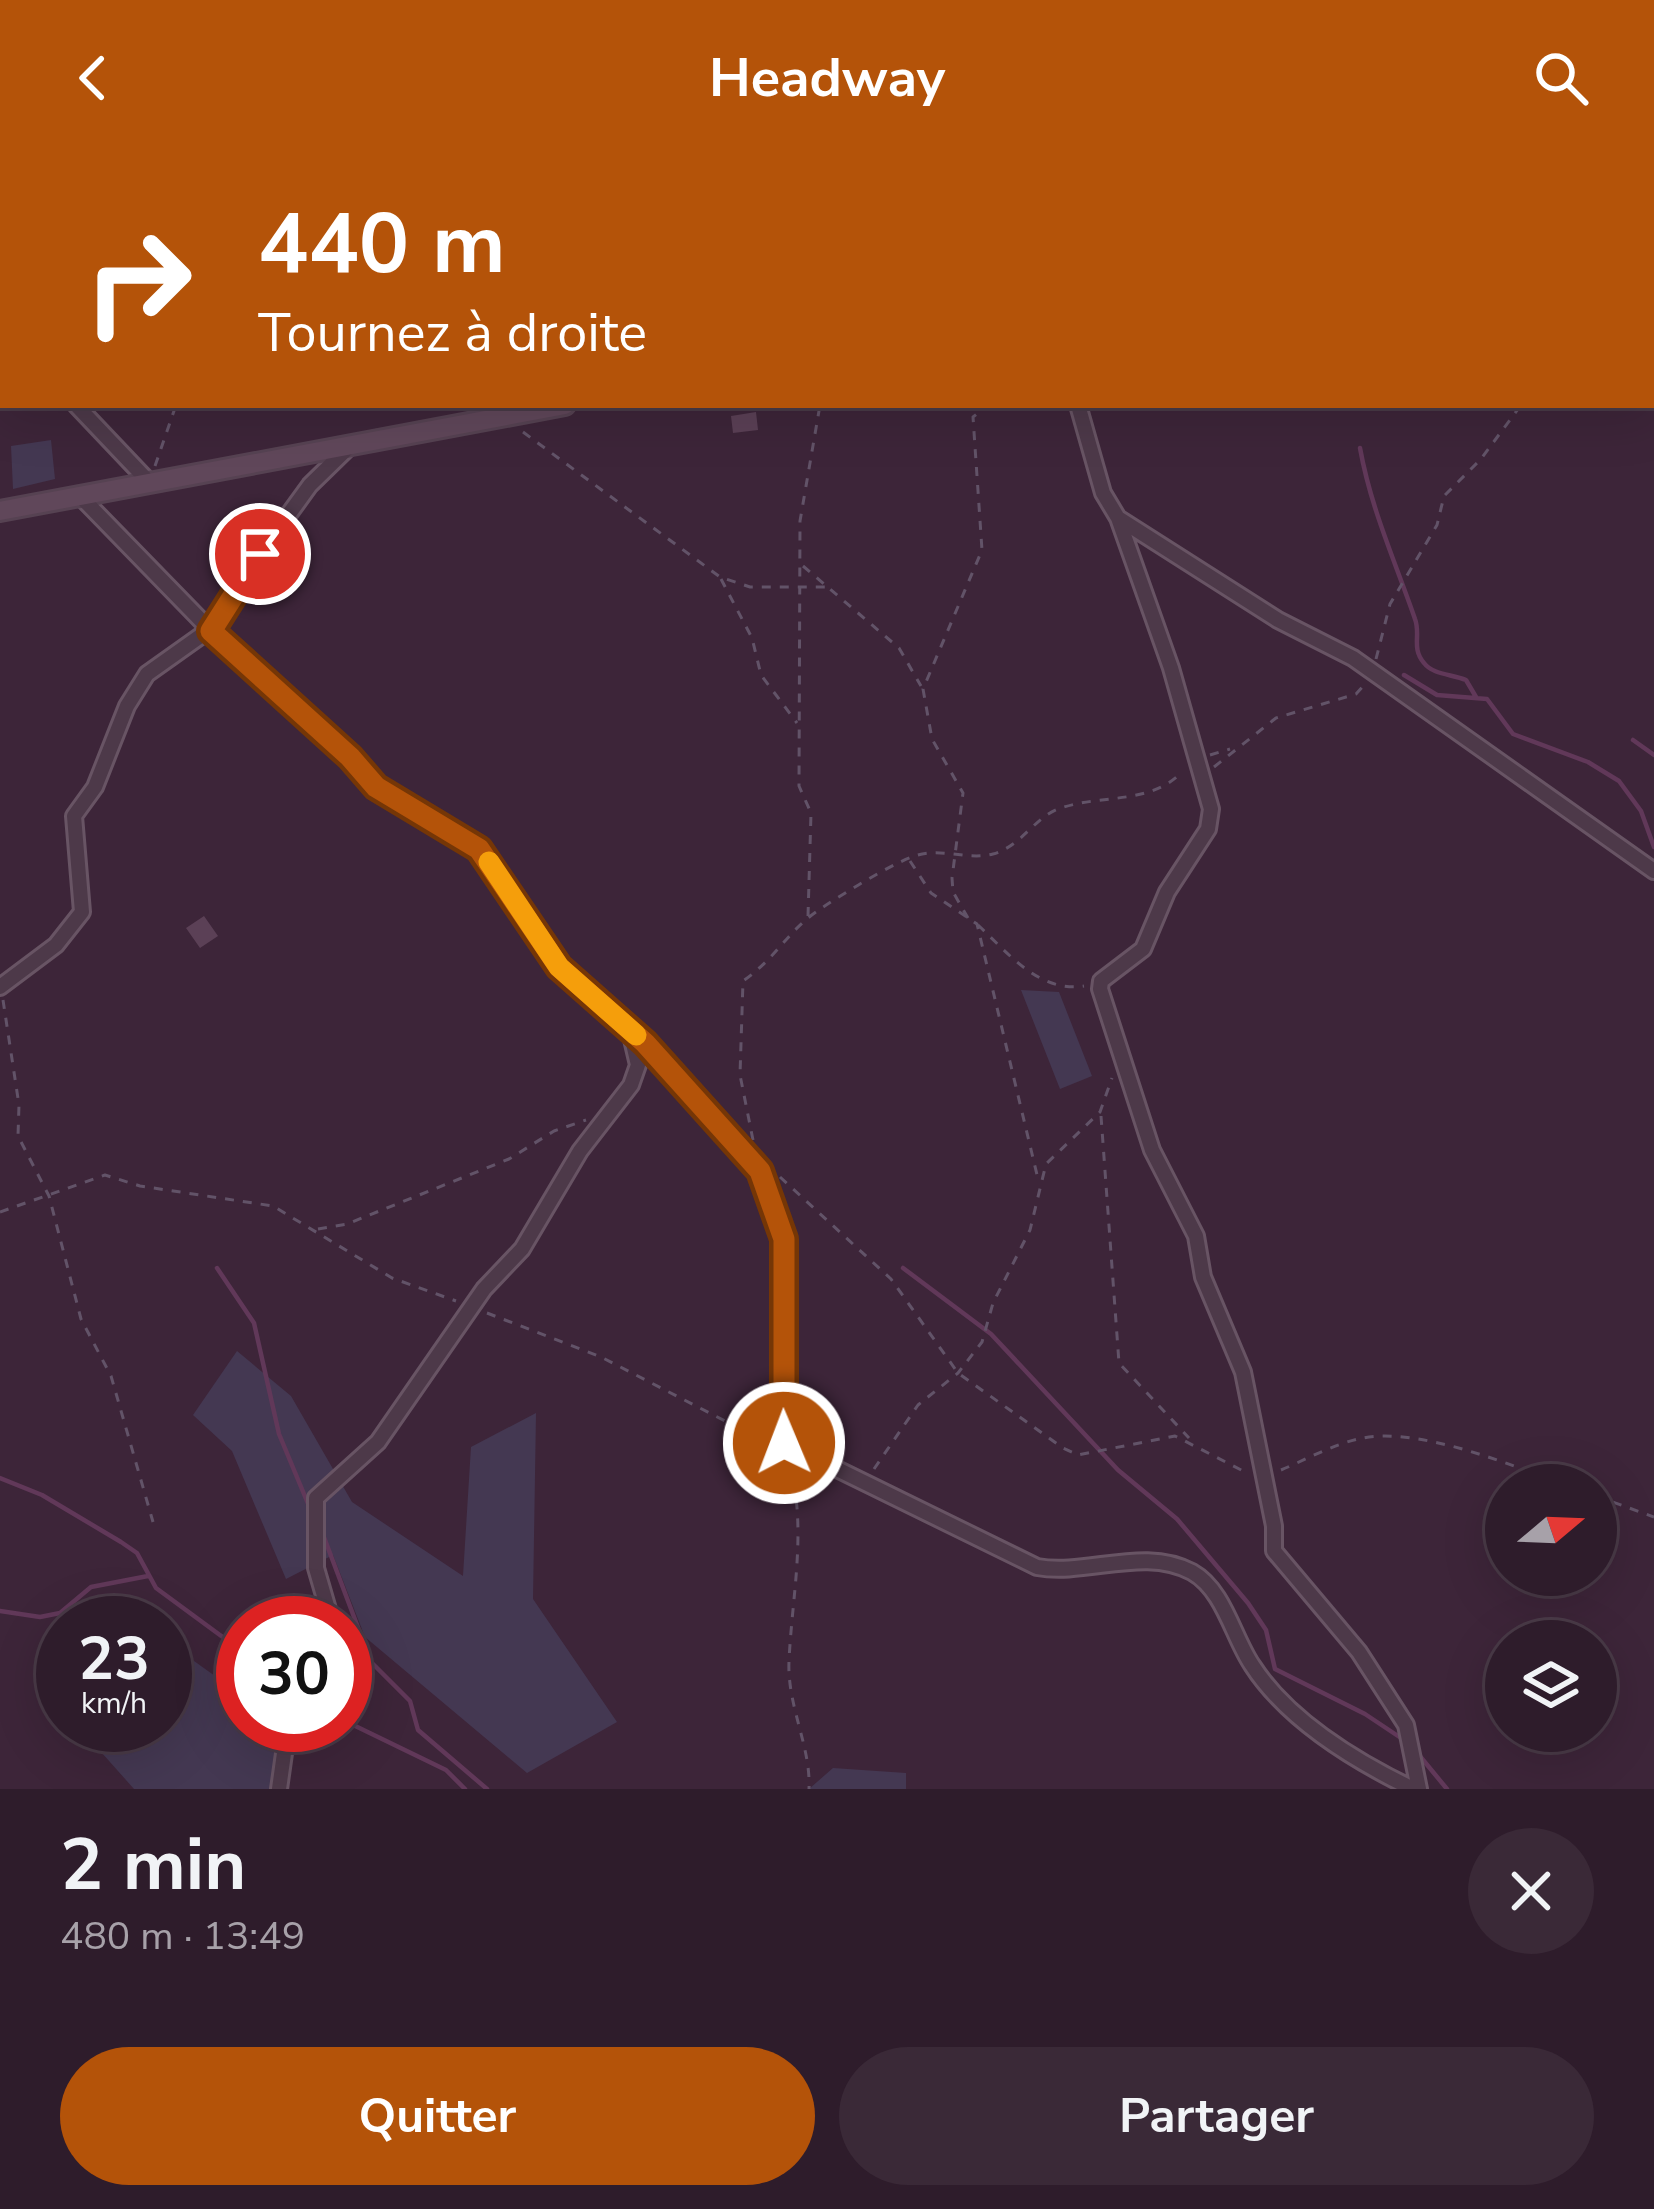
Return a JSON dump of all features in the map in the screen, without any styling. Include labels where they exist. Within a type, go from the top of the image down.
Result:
[{"type":"street","points":[[79,408],[149,482]]},
{"type":"street","points":[[0,511],[549,408]]},
{"type":"street","points":[[1079,408],[1103,493],[1118,518],[1171,668],[1211,809],[1208,830],[1167,892],[1143,949],[1101,981],[1152,1150],[1196,1236],[1203,1277],[1244,1372],[1274,1526],[1274,1551],[1359,1652],[1406,1726],[1416,1789]]},
{"type":"street","points":[[1,986],[56,945],[82,913],[74,816],[95,787],[127,706],[147,674],[211,631],[310,485],[351,445]]},
{"type":"street","points":[[80,496],[211,631],[350,757],[376,787],[479,849],[559,967],[626,1026],[760,1171],[784,1239],[784,1443],[1036,1568],[1065,1572],[1131,1561],[1193,1573],[1214,1592],[1254,1670],[1289,1705],[1349,1757],[1416,1789]]},
{"type":"street","points":[[1118,518],[1278,620],[1372,671],[1654,871]]},
{"type":"street","points":[[324,1596],[316,1568],[316,1498],[378,1442],[473,1308],[522,1249],[631,1085],[638,1065],[637,1045],[626,1026]]},
{"type":"street","points":[[279,1789],[287,1752]]},
{"type":"path","points":[[149,482],[175,408]]},
{"type":"path","points":[[808,918],[812,813],[799,786],[800,521],[819,408]]},
{"type":"path","points":[[923,689],[982,550],[973,417],[984,408]]},
{"type":"path","points":[[760,1171],[740,1075],[743,981],[776,958],[808,918],[908,858],[956,852],[995,854],[1012,847],[1053,811],[1168,786],[1195,759],[1230,749],[1276,718],[1356,694],[1372,671],[1390,604],[1437,525],[1444,496],[1481,459],[1519,408]]},
{"type":"path","points":[[502,417],[688,548],[721,578],[747,626],[761,675],[800,726]]},
{"type":"path","points":[[802,565],[899,648],[923,689],[932,739],[963,794],[953,892],[968,918]]},
{"type":"path","points":[[721,578],[750,587],[803,591],[827,587]]},
{"type":"path","points":[[1204,784],[1230,749]]},
{"type":"path","points":[[908,858],[931,893],[977,924],[1022,967],[1050,984],[1080,988],[1101,981]]},
{"type":"path","points":[[977,924],[1039,1180]]},
{"type":"path","points":[[1,986],[18,1136],[49,1196],[75,1301],[91,1346],[111,1376],[121,1426],[153,1522]]},
{"type":"path","points":[[1114,1063],[1100,1112],[1120,1363],[1190,1439],[1245,1474],[1263,1478],[1358,1439],[1383,1436],[1448,1447],[1500,1464]]},
{"type":"path","points":[[316,1230],[429,1192],[509,1159],[554,1131],[610,1111]]},
{"type":"path","points":[[866,1480],[918,1406],[958,1373],[982,1342],[993,1303],[1030,1230],[1046,1164],[1100,1112]]},
{"type":"path","points":[[0,1212],[105,1174],[140,1186],[273,1206],[392,1278],[602,1357],[727,1422],[784,1443],[800,1532],[789,1659],[792,1705],[808,1763],[809,1789]]},
{"type":"path","points":[[778,1175],[891,1279],[958,1373],[978,1392],[1078,1455],[1175,1436],[1190,1439]]},
{"type":"path","points":[[1617,1504],[1654,1517]]},
{"type":"shaded area","points":[[51,440],[55,479],[13,489],[11,446]]},
{"type":"shaded area","points":[[1021,990],[1059,992],[1092,1076],[1060,1089]]},
{"type":"shaded area","points":[[237,1351],[291,1396],[352,1502],[463,1576],[471,1447],[536,1413],[533,1599],[617,1722],[527,1773],[372,1643],[372,1596],[349,1596],[333,1555],[286,1579],[232,1451],[193,1415]]},
{"type":"shaded area","points":[[192,1660],[216,1677],[216,1752],[282,1752],[279,1789],[134,1789],[101,1752],[192,1752]]},
{"type":"shaded area","points":[[833,1768],[906,1773],[906,1789],[809,1789]]},
{"type":"building","points":[[756,412],[758,430],[733,433],[731,416]]},
{"type":"building","points":[[204,916],[218,936],[200,948],[186,928]]},
{"type":"waterway","points":[[1360,448],[1377,514],[1415,619],[1420,657],[1432,670],[1466,680],[1476,697]]},
{"type":"waterway","points":[[1404,675],[1437,695],[1487,699],[1513,734],[1588,762],[1619,781],[1641,811],[1654,847]]},
{"type":"waterway","points":[[1633,740],[1654,755]]},
{"type":"waterway","points":[[217,1268],[254,1323],[279,1434],[309,1506]]},
{"type":"waterway","points":[[903,1268],[991,1334],[1118,1470],[1177,1519],[1266,1630],[1275,1669],[1365,1714],[1407,1742]]},
{"type":"waterway","points":[[0,1478],[42,1495],[137,1553],[156,1588],[216,1632]]},
{"type":"waterway","points":[[322,1532],[371,1662],[410,1701],[418,1730],[487,1789]]},
{"type":"waterway","points":[[0,1611],[40,1617],[60,1613],[91,1587],[148,1576]]},
{"type":"waterway","points":[[372,1734],[446,1770],[465,1789]]},
{"type":"waterway","points":[[1419,1755],[1447,1789]]},
{"type":"slow traffic","points":[[489,862],[559,967],[636,1035]]},
{"type":"route","points":[[260,554],[223,620],[211,631],[350,757],[376,787],[440,821],[479,849],[559,967],[645,1043],[760,1171],[784,1239],[784,1443]]}]
